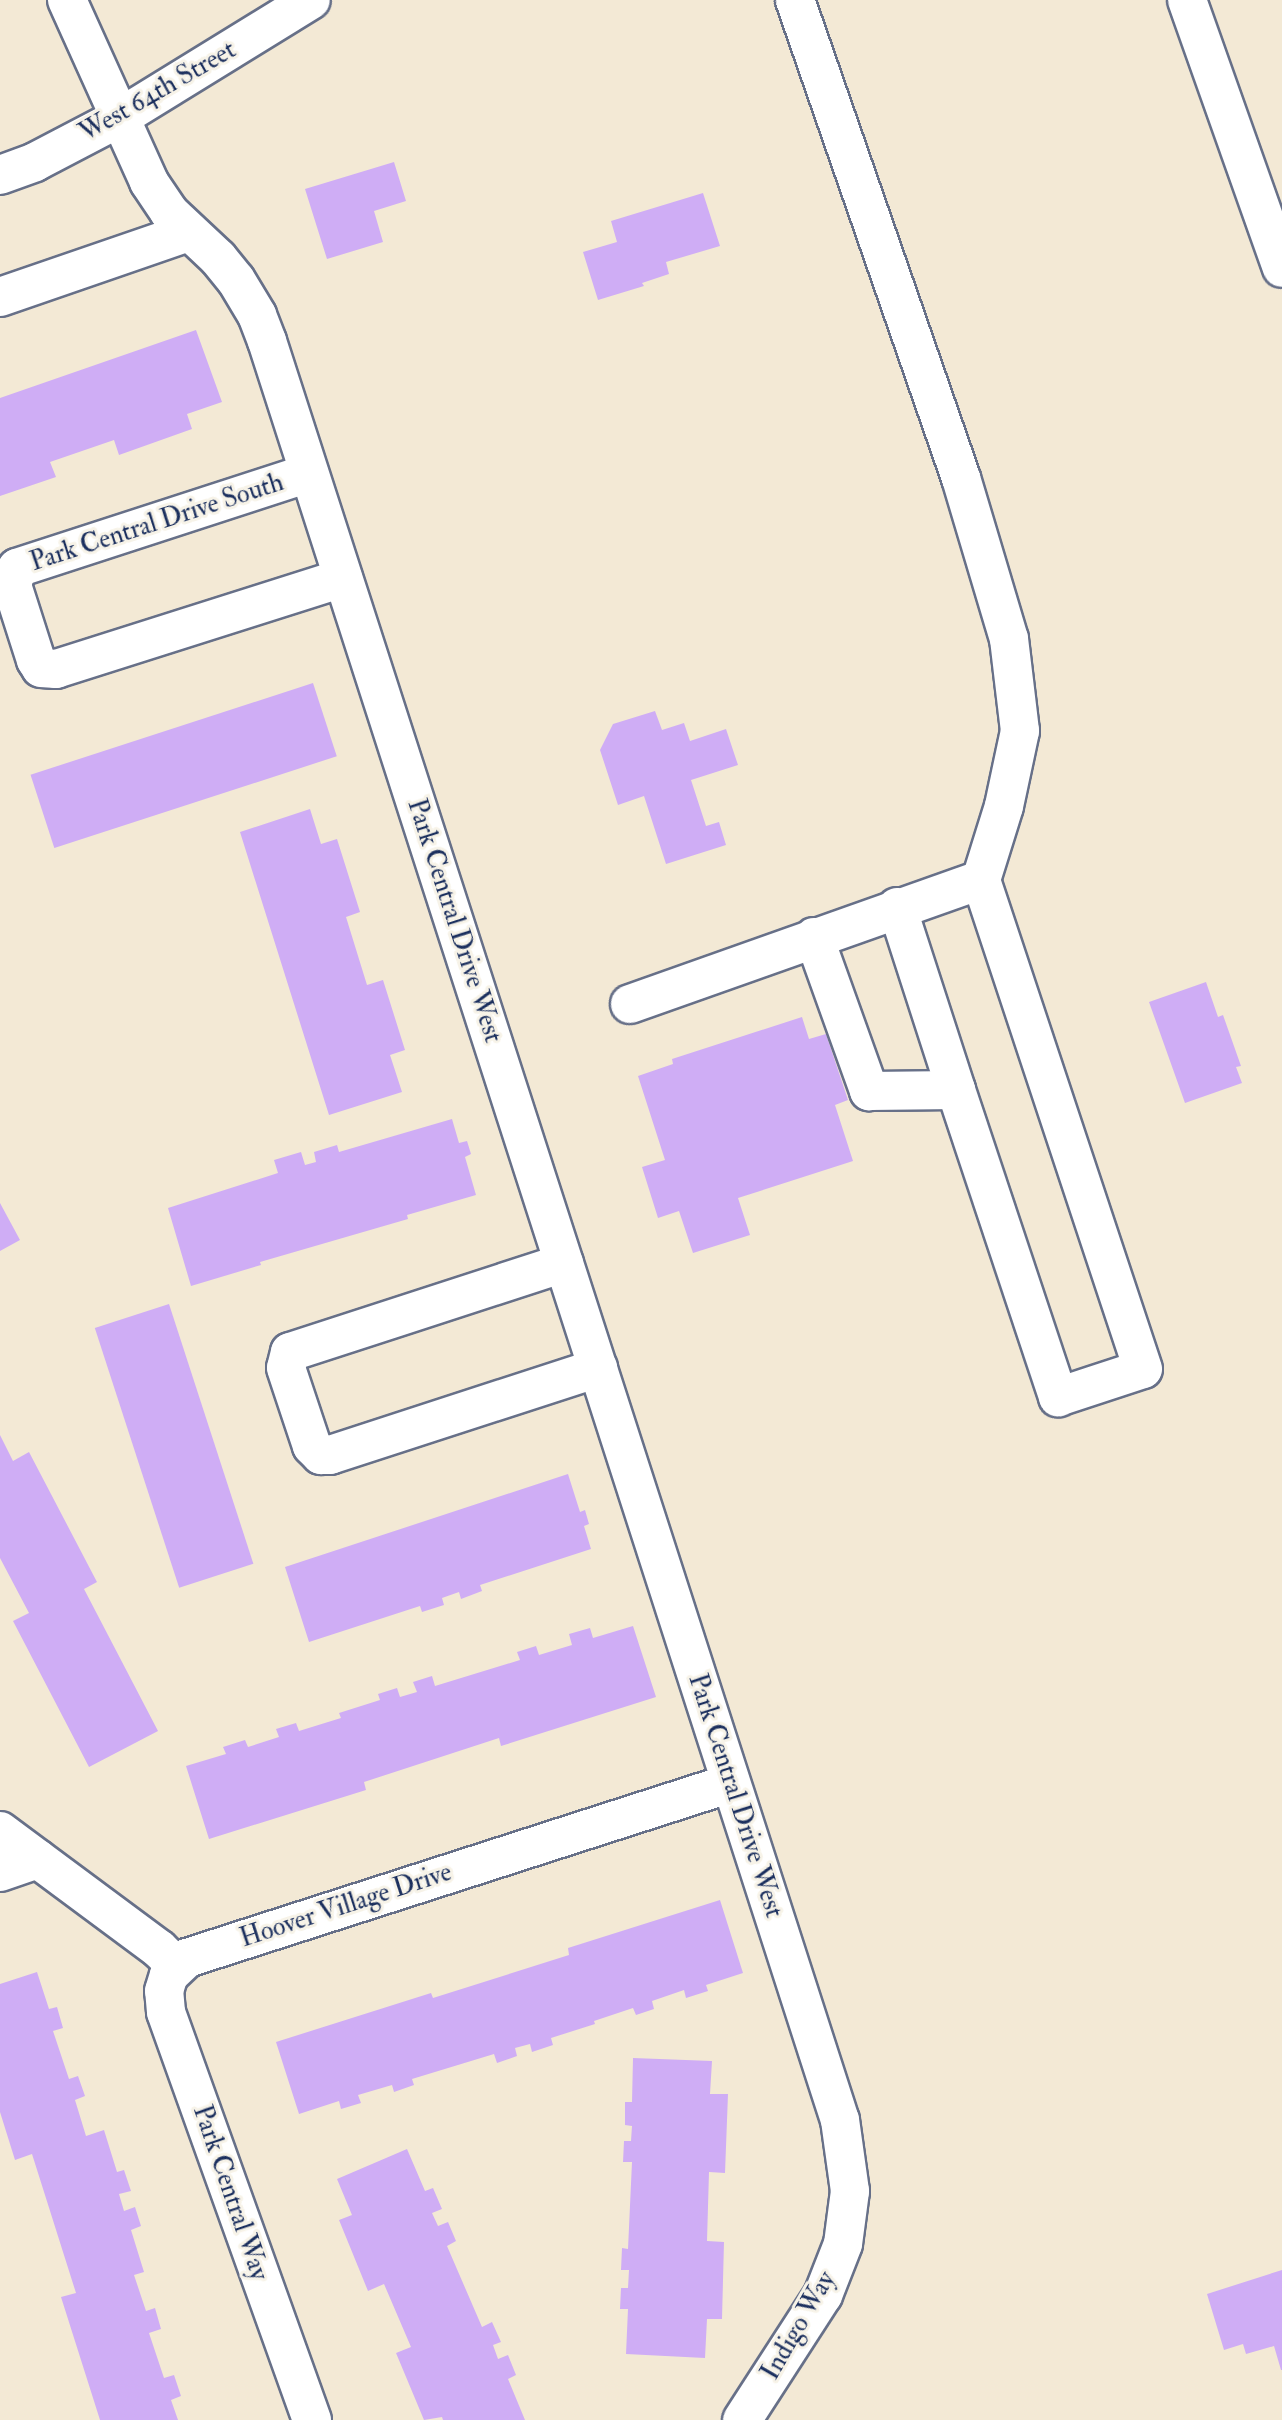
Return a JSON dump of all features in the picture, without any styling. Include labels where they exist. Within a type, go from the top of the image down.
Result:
[{"type":"street","name":"Park Central Drive West","points":[[66,0],[149,182],[169,212],[218,258],[257,315],[845,2137],[850,2174],[847,2228]]},
{"type":"street","name":"West 64th Street","points":[[0,175],[35,162],[119,118],[311,0]]},
{"type":"street","points":[[795,0],[961,478],[1009,639],[1020,731],[1004,806],[981,880],[1143,1369],[1058,1397],[897,907]]},
{"type":"street","points":[[1186,0],[1282,268]]},
{"type":"street","points":[[0,297],[189,232]]},
{"type":"street","name":"Park Central Drive South","points":[[309,473],[17,568],[11,579],[36,660],[41,668],[56,669],[343,578]]},
{"type":"street","points":[[630,1004],[897,907],[981,880]]},
{"type":"street","points":[[814,937],[869,1091],[956,1090]]},
{"type":"street","points":[[564,1263],[290,1352],[286,1368],[312,1446],[321,1455],[330,1455],[598,1368]]},
{"type":"street","name":"Hoover Village Drive","points":[[177,1967],[187,1958],[731,1783]]},
{"type":"street","points":[[0,1831],[159,1949],[177,1967]]},
{"type":"street","points":[[0,1872],[38,1859]]},
{"type":"street","name":"Park Central Way","points":[[177,1967],[165,1985],[166,2012],[312,2420]]},
{"type":"street","name":"Indigo Way","points":[[742,2420],[823,2295],[847,2228]]},
{"type":"building","points":[[394,162],[406,201],[374,211],[383,242],[327,259],[305,189]]},
{"type":"building","points":[[703,193],[720,246],[666,262],[669,274],[642,283],[644,286],[598,300],[583,252],[617,242],[611,221]]},
{"type":"building","points":[[196,330],[222,402],[187,414],[192,429],[119,455],[114,440],[50,462],[56,477],[0,496],[0,398]]},
{"type":"building","points":[[313,683],[337,756],[54,848],[31,775]]},
{"type":"building","points":[[655,711],[662,730],[684,723],[690,741],[726,729],[738,765],[691,780],[706,826],[719,822],[726,845],[666,864],[644,796],[618,805],[600,750],[613,724]]},
{"type":"building","points":[[310,809],[321,844],[337,839],[360,912],[346,917],[367,985],[383,980],[405,1050],[390,1055],[402,1092],[329,1115],[240,832]]},
{"type":"building","points":[[1206,982],[1218,1017],[1223,1015],[1241,1066],[1236,1067],[1242,1083],[1185,1103],[1149,1002]]},
{"type":"building","points":[[802,1017],[809,1039],[826,1034],[848,1100],[835,1105],[853,1161],[738,1198],[750,1235],[693,1253],[679,1211],[658,1218],[642,1167],[665,1160],[638,1076],[673,1064],[672,1059]]},
{"type":"building","points":[[452,1119],[459,1143],[467,1141],[471,1154],[465,1157],[476,1195],[407,1215],[408,1219],[260,1262],[261,1265],[191,1286],[168,1208],[278,1173],[274,1160],[301,1152],[305,1165],[316,1162],[314,1152],[337,1145],[339,1152]]},
{"type":"building","points":[[0,1203],[20,1240],[0,1251]]},
{"type":"building","points":[[169,1304],[253,1564],[179,1588],[95,1328]]},
{"type":"building","points":[[0,1435],[13,1461],[29,1452],[97,1582],[84,1589],[158,1731],[89,1767],[13,1621],[29,1613],[0,1558]]},
{"type":"building","points":[[568,1474],[580,1512],[585,1510],[589,1524],[584,1526],[591,1549],[480,1585],[482,1591],[461,1599],[459,1592],[442,1598],[444,1605],[422,1612],[420,1606],[309,1642],[285,1567]]},
{"type":"building","points":[[633,1626],[656,1697],[501,1746],[499,1738],[364,1782],[366,1790],[209,1839],[186,1766],[226,1754],[223,1747],[245,1740],[248,1747],[279,1737],[276,1729],[296,1723],[299,1731],[341,1718],[339,1713],[380,1700],[378,1694],[397,1688],[400,1697],[417,1692],[413,1682],[432,1676],[435,1686],[520,1660],[517,1652],[536,1646],[539,1655],[572,1645],[569,1634],[590,1628],[593,1638]]},
{"type":"building","points":[[720,1900],[743,1973],[706,1985],[708,1991],[686,1998],[684,1990],[652,2001],[654,2009],[636,2015],[633,2008],[551,2038],[553,2045],[532,2052],[530,2044],[515,2048],[517,2056],[497,2063],[494,2054],[412,2079],[414,2085],[394,2092],[392,2085],[358,2095],[361,2103],[341,2109],[339,2101],[299,2114],[276,2042],[431,1993],[433,1998],[569,1955],[568,1948]]},
{"type":"building","points":[[37,1972],[49,2009],[57,2007],[63,2028],[53,2031],[69,2079],[78,2076],[85,2096],[75,2100],[86,2136],[104,2130],[117,2172],[124,2170],[131,2191],[119,2194],[124,2211],[135,2207],[141,2226],[131,2230],[144,2272],[134,2275],[146,2311],[155,2308],[161,2329],[149,2333],[164,2378],[174,2375],[181,2396],[171,2400],[178,2420],[100,2420],[61,2297],[76,2293],[32,2154],[15,2160],[0,2112],[0,1984]]},
{"type":"building","points":[[633,2058],[712,2061],[710,2094],[728,2094],[725,2173],[709,2172],[707,2241],[724,2242],[722,2319],[707,2319],[705,2358],[626,2354],[628,2309],[620,2309],[621,2288],[628,2288],[629,2270],[621,2270],[622,2248],[628,2249],[632,2162],[623,2162],[624,2141],[631,2141],[632,2126],[625,2125],[625,2102],[632,2102]]},
{"type":"building","points":[[407,2149],[425,2191],[433,2188],[442,2209],[432,2213],[438,2226],[448,2222],[456,2241],[447,2246],[482,2327],[492,2322],[501,2342],[493,2345],[498,2359],[508,2355],[516,2375],[508,2379],[525,2420],[443,2420],[442,2417],[424,2420],[396,2353],[411,2347],[384,2284],[368,2291],[339,2220],[352,2215],[337,2179]]},
{"type":"building","points":[[1282,2270],[1281,2370],[1274,2346],[1246,2354],[1243,2344],[1224,2350],[1207,2294]]}]
